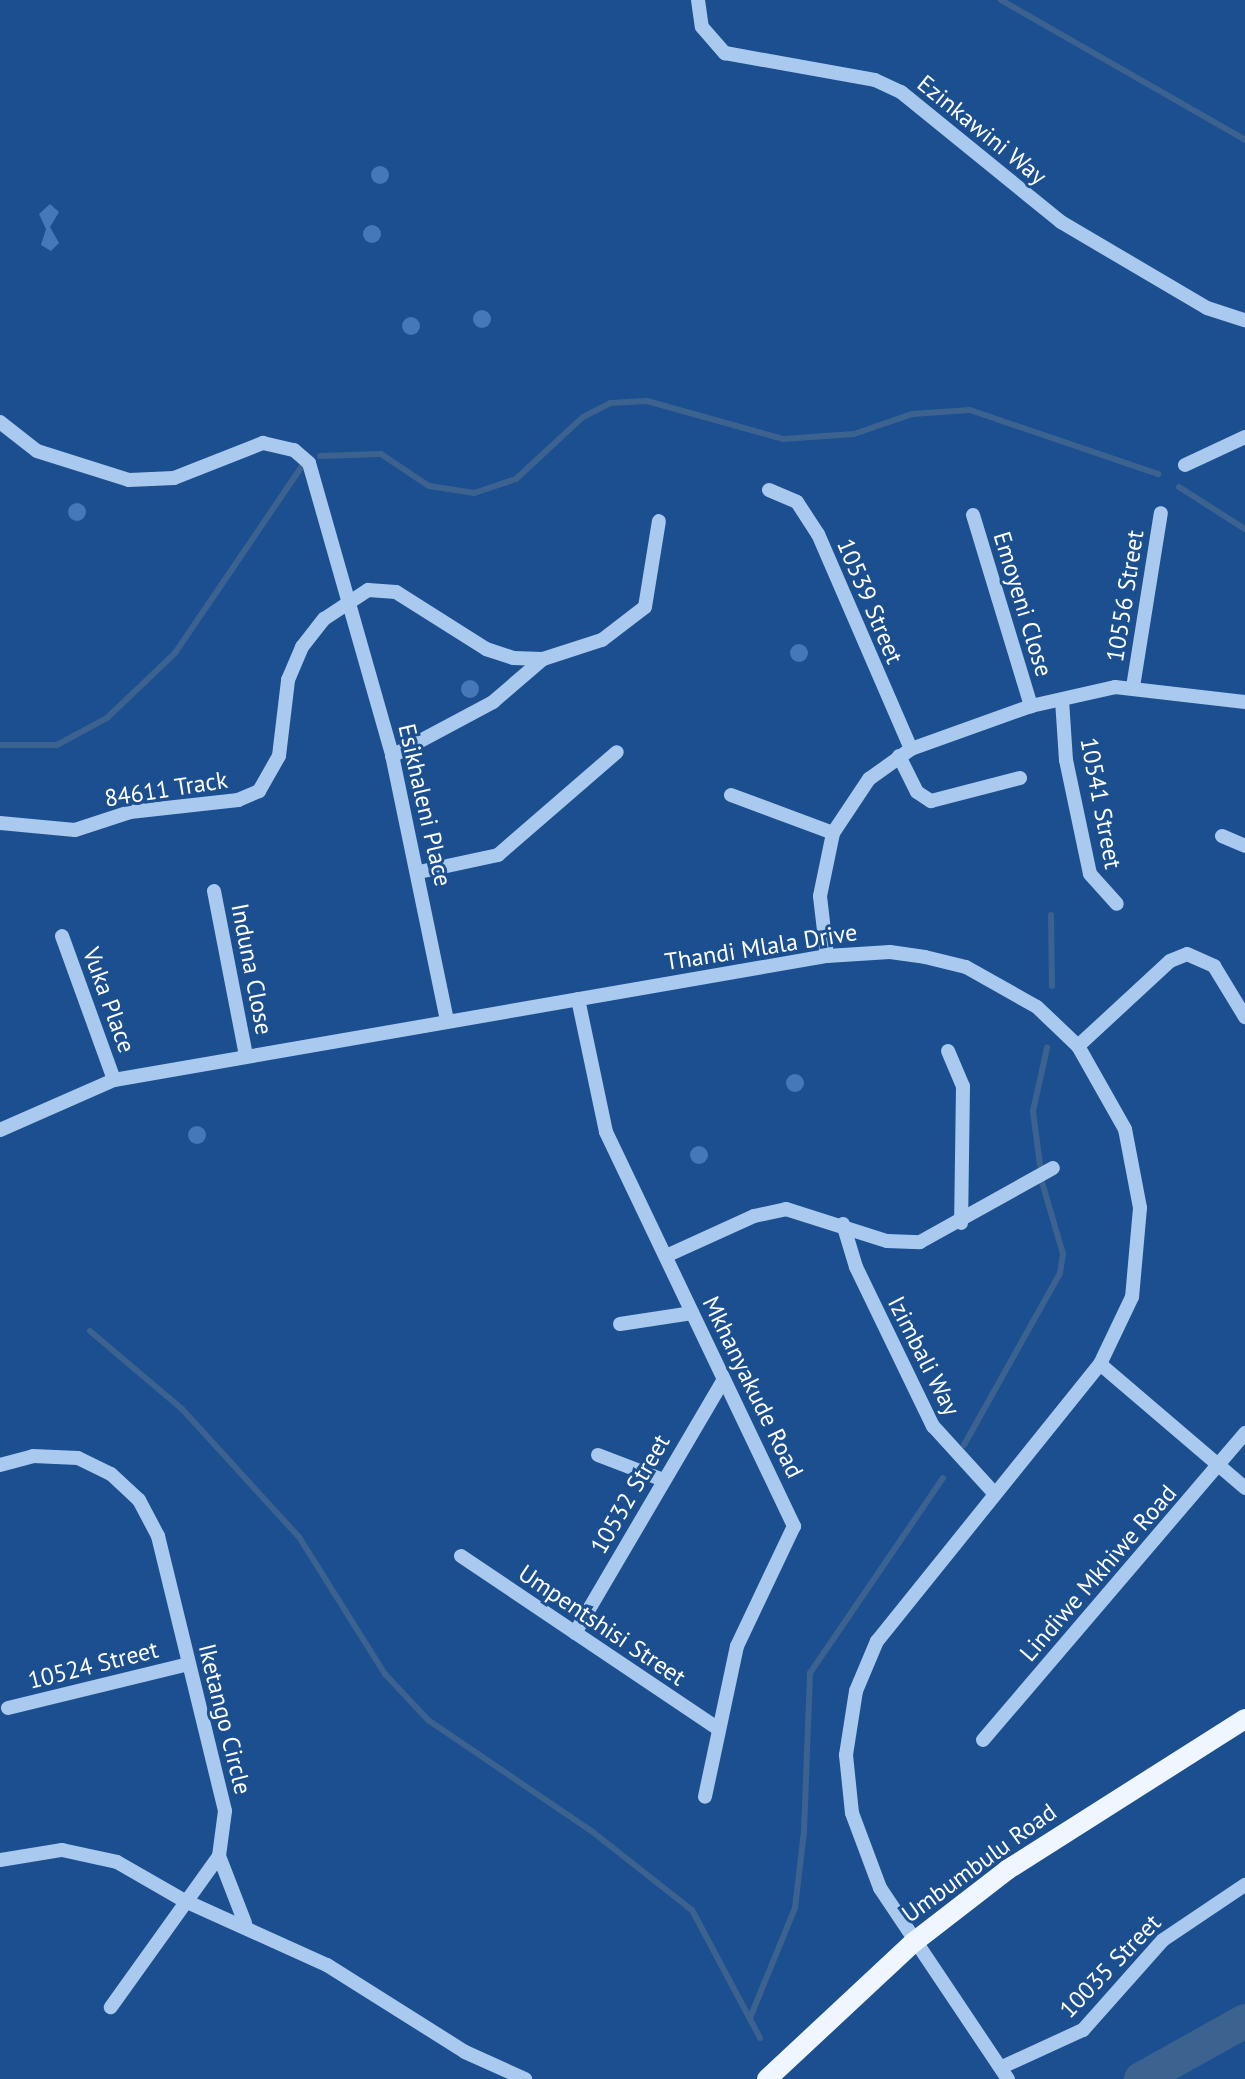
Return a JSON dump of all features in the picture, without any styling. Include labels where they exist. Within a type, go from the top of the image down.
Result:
[{"type":"main road","name":"Umbumbulu Road","points":[[767,2079],[914,1942],[1007,1870],[1245,1719]]},
{"type":"street","name":"Ezinkawini Way","points":[[698,0],[702,27],[725,53],[875,80],[901,92],[1061,222],[1207,308],[1245,320]]},
{"type":"street","name":"Esikhaleni Place","points":[[0,422],[37,451],[145,482],[174,478],[254,444],[294,450],[313,471],[352,600],[392,756],[419,872],[447,1021]]},
{"type":"street","points":[[1185,465],[1245,437]]},
{"type":"street","name":"10539 Street","points":[[769,490],[797,502],[818,534],[905,752],[917,792],[931,801],[1020,778]]},
{"type":"street","name":"10556 Street","points":[[1133,687],[1161,513]]},
{"type":"street","name":"Emoyeni Close","points":[[973,515],[1031,706]]},
{"type":"street","points":[[392,756],[493,702],[543,659],[633,622],[651,593],[659,521]]},
{"type":"street","points":[[352,600],[385,589],[486,649],[543,659]]},
{"type":"street","name":"84611 Track","points":[[0,823],[75,830],[130,812],[238,800],[259,791],[279,756],[293,665],[324,619],[352,600]]},
{"type":"street","points":[[827,956],[820,896],[833,833],[855,795],[905,752],[1031,706],[1133,687],[1245,702]]},
{"type":"street","name":"10541 Street","points":[[1062,700],[1068,771],[1090,874],[1117,904]]},
{"type":"street","points":[[419,872],[498,855],[617,752]]},
{"type":"street","points":[[731,795],[833,833]]},
{"type":"street","points":[[1222,836],[1245,846]]},
{"type":"street","name":"Induna Close","points":[[214,891],[246,1056]]},
{"type":"street","name":"Vuka Place","points":[[62,936],[114,1080]]},
{"type":"street","name":"Thandi Mlala Drive","points":[[0,1130],[114,1080],[827,956],[890,952],[966,967],[1037,1007],[1078,1046],[1125,1129],[1140,1208],[1132,1297],[1100,1364],[993,1492],[877,1641],[849,1720],[847,1786],[856,1827],[880,1888],[1005,2073]]},
{"type":"street","points":[[1078,1046],[1170,961],[1187,954],[1214,966],[1245,1017]]},
{"type":"street","name":"Mkhanyakude Road","points":[[578,999],[606,1132],[794,1532],[743,1630],[718,1729],[705,1797]]},
{"type":"street","points":[[948,1051],[963,1086],[961,1223]]},
{"type":"street","points":[[666,1256],[772,1211],[809,1212],[908,1243],[961,1223],[1053,1168]]},
{"type":"street","name":"Izimbali Way","points":[[843,1224],[867,1292],[933,1426],[993,1492]]},
{"type":"street","points":[[620,1324],[692,1313]]},
{"type":"street","points":[[1100,1364],[1245,1488]]},
{"type":"street","name":"10532 Street","points":[[575,1633],[724,1379]]},
{"type":"street","name":"Lindiwe Mkhiwe Road","points":[[983,1740],[1245,1433]]},
{"type":"street","points":[[598,1455],[663,1480]]},
{"type":"street","name":"Iketango Circle","points":[[0,1465],[33,1456],[78,1458],[111,1474],[139,1500],[158,1536],[225,1811],[219,1856]]},
{"type":"street","name":"Umpentshisi Street","points":[[461,1556],[718,1729]]},
{"type":"street","name":"10524 Street","points":[[8,1708],[188,1664]]},
{"type":"street","points":[[0,1860],[81,1851],[117,1862],[183,1900],[245,1923],[465,2052],[525,2079]]},
{"type":"street","points":[[111,2007],[183,1900],[219,1856],[245,1923]]},
{"type":"street","name":"10035 Street","points":[[1005,2073],[1075,2037],[1113,2002],[1163,1940],[1245,1885]]},
{"type":"building","points":[[376,166],[384,166],[389,175],[387,182],[376,184],[371,179],[371,171]]},
{"type":"building","points":[[50,204],[59,212],[50,227],[59,243],[51,251],[41,245],[46,229],[39,214]]},
{"type":"building","points":[[368,225],[376,225],[381,234],[379,241],[368,243],[363,238],[363,230]]},
{"type":"building","points":[[478,310],[486,310],[491,319],[489,326],[478,328],[473,323],[473,315]]},
{"type":"building","points":[[407,317],[415,317],[420,326],[418,333],[407,335],[402,330],[402,322]]},
{"type":"building","points":[[73,503],[81,503],[86,512],[84,519],[73,521],[68,516],[68,508]]},
{"type":"building","points":[[795,644],[803,644],[808,653],[806,660],[795,662],[790,657],[790,649]]},
{"type":"building","points":[[466,680],[474,680],[479,689],[477,696],[466,698],[461,693],[461,685]]},
{"type":"building","points":[[791,1074],[799,1074],[804,1083],[802,1090],[791,1092],[786,1087],[786,1079]]},
{"type":"building","points":[[193,1126],[201,1126],[206,1135],[204,1142],[193,1144],[188,1139],[188,1131]]},
{"type":"building","points":[[695,1146],[703,1146],[708,1155],[706,1162],[695,1164],[690,1159],[690,1151]]},
{"type":"waterway","points":[[1001,0],[1245,140]]},
{"type":"waterway","points":[[320,456],[381,454],[429,486],[474,493],[516,479],[583,417],[610,403],[647,401],[783,439],[854,434],[912,414],[970,410],[1158,474]]},
{"type":"waterway","points":[[0,745],[57,745],[107,718],[175,653],[303,465]]},
{"type":"waterway","points":[[1179,487],[1245,529]]},
{"type":"waterway","points":[[1051,915],[1052,986]]},
{"type":"waterway","points":[[1040,1165],[1033,1111],[1047,1048]]},
{"type":"waterway","points":[[964,1445],[1060,1273],[1063,1254],[1042,1182]]},
{"type":"waterway","points":[[90,1331],[182,1409],[299,1537],[385,1674],[428,1720],[594,1833],[692,1910],[760,2038]]},
{"type":"waterway","points":[[750,2018],[795,1908],[804,1831],[810,1673],[943,1478]]},
{"type":"waterway","points":[[1141,2079],[1245,2021]]}]
